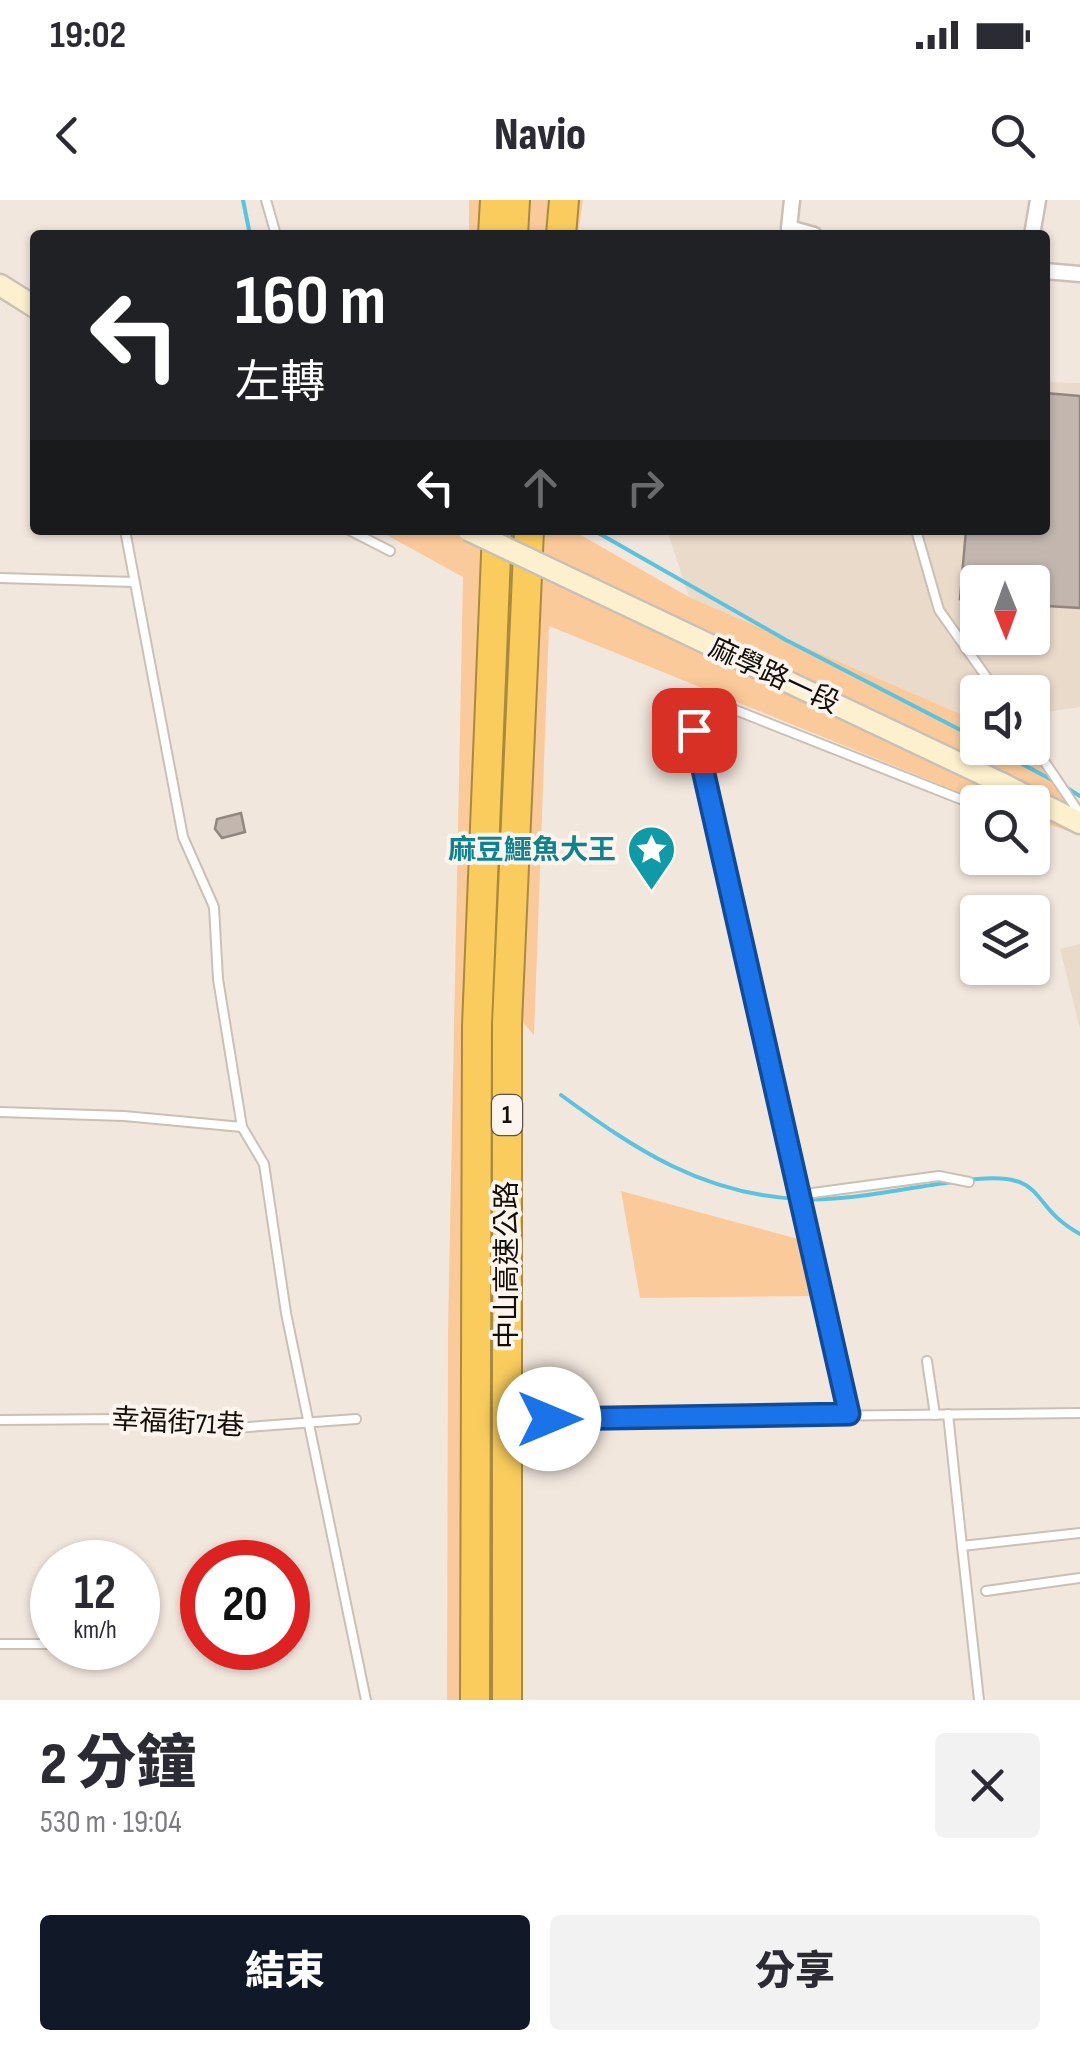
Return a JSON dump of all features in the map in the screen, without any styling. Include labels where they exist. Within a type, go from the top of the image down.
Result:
[{"type":"highway","points":[[493,230],[495,200]]},
{"type":"highway","points":[[513,230],[515,200]]},
{"type":"highway","points":[[542,230],[545,200]]},
{"type":"highway","points":[[561,230],[564,200]]},
{"type":"highway","name":"中山高速公路","points":[[475,1700],[477,1026],[497,535]]},
{"type":"highway","name":"中山高速公路","points":[[506,1700],[507,1023],[529,535]]},
{"type":"main road","points":[[0,285],[30,304]]},
{"type":"main road","name":"麻學路一段","points":[[479,535],[1004,785]]},
{"type":"main road","name":"麻學路一段","points":[[1050,810],[1080,823]]},
{"type":"street","points":[[792,200],[789,228],[796,230]]},
{"type":"street","points":[[1033,230],[1038,200]]},
{"type":"street","points":[[1050,271],[1080,274]]},
{"type":"lane","points":[[266,200],[275,230]]},
{"type":"lane","points":[[482,230],[483,200]]},
{"type":"lane","points":[[126,535],[183,837],[214,907],[218,978],[242,1127],[264,1164],[307,1423],[366,1700]]},
{"type":"lane","points":[[359,535],[390,551]]},
{"type":"lane","points":[[917,535],[939,610],[985,675]]},
{"type":"lane","points":[[0,578],[134,582]]},
{"type":"lane","points":[[849,1414],[694,730],[715,702],[960,799]]},
{"type":"lane","points":[[1047,765],[1080,814]]},
{"type":"lane","points":[[0,1112],[124,1116],[242,1127]]},
{"type":"lane","points":[[798,1195],[939,1176],[969,1182]]},
{"type":"lane","points":[[926,1362],[936,1415]]},
{"type":"lane","points":[[948,1414],[979,1700]]},
{"type":"lane","points":[[549,1419],[1080,1414]]},
{"type":"lane","name":"幸福街71巷","points":[[0,1420],[122,1419],[235,1428],[356,1419]]},
{"type":"lane","points":[[962,1546],[1080,1533]]},
{"type":"lane","points":[[986,1591],[1080,1578]]},
{"type":"lane","points":[[0,1644],[30,1644]]},
{"type":"shaded area","points":[[469,200],[583,200],[579,230],[469,230]]},
{"type":"shaded area","points":[[1050,382],[1080,383],[1080,707],[1050,711],[1050,675],[960,675],[960,714],[689,597],[669,535],[1050,535]]},
{"type":"shaded area","points":[[387,535],[581,535],[689,597],[960,714],[960,765],[1050,765],[1050,762],[1080,803],[1080,835],[1050,825],[1050,785],[960,785],[960,792],[549,626],[534,1035],[476,970],[466,1700],[447,1700],[448,1330],[463,577]]},
{"type":"shaded area","points":[[1080,944],[1080,1029],[1060,949]]},
{"type":"shaded area","points":[[621,1191],[802,1240],[817,1296],[640,1298]]},
{"type":"building","points":[[1050,393],[1080,396],[1080,608],[1050,606],[1050,565],[963,565],[966,535],[1050,535]]},
{"type":"building","points":[[241,813],[245,832],[222,838],[215,829],[217,819]]},
{"type":"waterway","points":[[243,200],[249,230]]},
{"type":"waterway","points":[[602,535],[786,640],[960,730]]},
{"type":"waterway","points":[[1024,765],[1054,781]]},
{"type":"waterway","points":[[1067,788],[1080,796]]},
{"type":"waterway","points":[[561,1095],[644,1151],[731,1188],[817,1199],[953,1182]]},
{"type":"waterway","points":[[967,1180],[994,1178],[1025,1185],[1063,1223],[1080,1234]]},
{"type":"place","name":"麻豆鱷魚大王","points":[[651,892]]},
{"type":"route","points":[[549,1419],[849,1414],[694,730]]}]
